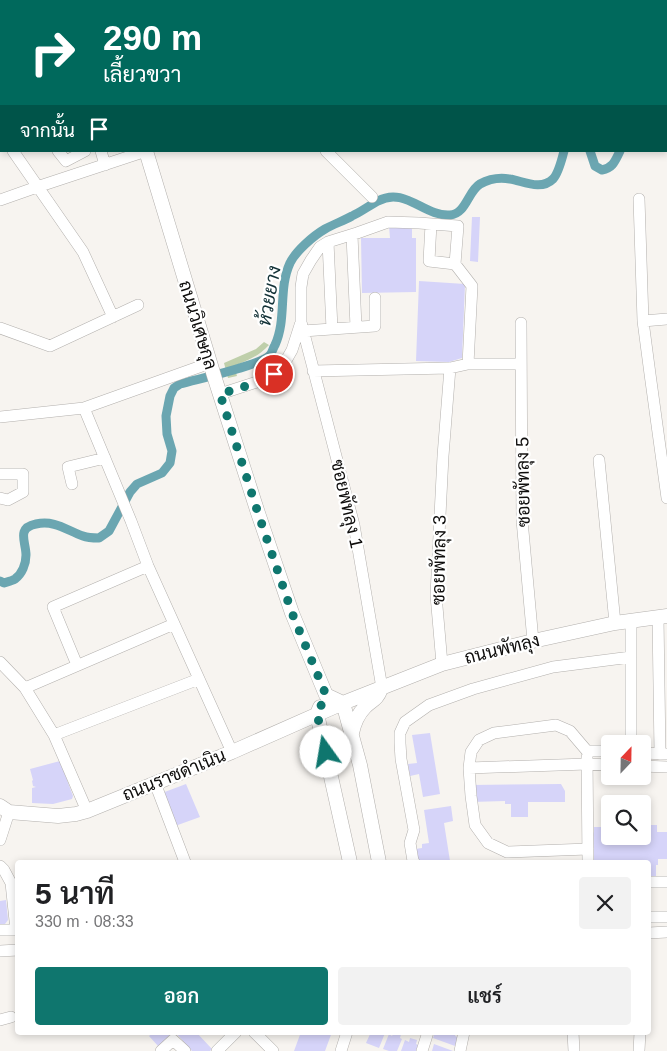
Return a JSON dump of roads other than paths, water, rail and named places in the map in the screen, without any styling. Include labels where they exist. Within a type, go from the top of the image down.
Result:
[{"type":"main road","name":"ถนนวิเศษกุล","points":[[146,152],[210,363],[258,513],[292,613],[326,695]]},
{"type":"main road","name":"ถนนพัทลุง","points":[[344,703],[442,664],[615,623],[662,616]]},
{"type":"main road","points":[[352,733],[354,724],[364,708],[378,697],[382,688]]},
{"type":"main road","points":[[350,860],[317,714],[326,695],[344,703],[360,765],[379,860]]},
{"type":"main road","name":"ถนนราชดำเนิน","points":[[4,809],[58,816],[87,811],[232,752],[344,703]]},
{"type":"street","points":[[14,152],[83,252],[114,317]]},
{"type":"street","points":[[59,152],[66,161],[83,152]]},
{"type":"street","points":[[101,152],[104,164]]},
{"type":"street","points":[[0,200],[143,152]]},
{"type":"street","points":[[327,152],[372,197]]},
{"type":"street","points":[[639,199],[643,321],[667,498]]},
{"type":"street","points":[[219,392],[266,380],[284,364],[302,326],[301,287],[303,274],[320,247],[328,242],[388,222],[458,226],[455,264],[472,286],[468,364]]},
{"type":"street","points":[[432,224],[430,261],[455,264]]},
{"type":"street","points":[[352,235],[356,327]]},
{"type":"street","points":[[328,242],[332,329]]},
{"type":"street","points":[[302,326],[332,329],[375,326],[375,298]]},
{"type":"street","points":[[0,328],[50,346],[138,305]]},
{"type":"street","points":[[643,321],[667,319]]},
{"type":"street","name":"ซอยพัทลุง 5","points":[[521,323],[522,520],[533,641]]},
{"type":"street","name":"ซอยพัทลุง 1","points":[[302,326],[354,525],[382,688]]},
{"type":"street","points":[[0,417],[84,408],[210,363]]},
{"type":"street","points":[[313,371],[450,368],[468,364],[521,364]]},
{"type":"street","name":"ซอยพัทลุง 3","points":[[442,664],[436,595],[442,456],[450,368]]},
{"type":"street","points":[[84,408],[148,566],[232,752]]},
{"type":"street","points":[[72,484],[68,467],[105,458]]},
{"type":"street","points":[[599,460],[615,623]]},
{"type":"street","points":[[0,474],[23,474],[24,492],[8,500],[0,498]]},
{"type":"street","points":[[77,665],[53,608],[148,566]]},
{"type":"street","points":[[662,616],[663,754]]},
{"type":"street","points":[[631,620],[631,735]]},
{"type":"street","points":[[25,688],[174,624]]},
{"type":"street","points":[[414,860],[410,843],[414,830],[401,759],[400,743],[400,732],[405,722],[429,706],[473,689],[553,667],[631,656]]},
{"type":"street","points":[[0,662],[25,688],[54,735],[87,811]]},
{"type":"street","points":[[54,735],[199,679]]},
{"type":"street","points":[[588,849],[507,852],[488,843],[475,825],[470,796],[469,768],[471,752],[480,740],[494,733],[556,725],[570,731],[587,750],[587,764],[588,849],[588,860]]},
{"type":"street","points":[[587,750],[601,751]]},
{"type":"street","points":[[469,768],[601,765]]},
{"type":"street","points":[[651,766],[667,767]]},
{"type":"street","points":[[155,783],[184,860]]},
{"type":"street","points":[[0,840],[4,809]]},
{"type":"street","points":[[0,866],[12,883],[15,911]]},
{"type":"street","points":[[651,882],[667,882]]},
{"type":"street","points":[[651,917],[667,917]]},
{"type":"street","points":[[0,930],[15,930]]},
{"type":"street","points":[[651,933],[667,932]]},
{"type":"street","points":[[0,951],[15,950]]},
{"type":"street","points":[[217,1051],[233,1035]]},
{"type":"street","points":[[257,1035],[273,1051]]},
{"type":"street","points":[[341,1051],[346,1035]]},
{"type":"street","points":[[422,1051],[427,1035]]},
{"type":"street","points":[[460,1051],[463,1035]]},
{"type":"street","points":[[573,1035],[574,1051]]},
{"type":"street","points":[[639,1051],[640,1035]]},
{"type":"street","points":[[161,1051],[173,1040],[185,1051]]},
{"type":"waterway","name":"ห้วยยาง","points":[[0,581],[4,583],[12,580],[22,572],[26,558],[24,532],[30,526],[49,523],[85,537],[99,538],[109,531],[130,492],[137,484],[162,473],[170,463],[172,451],[167,434],[166,416],[170,396],[174,388],[180,384],[228,372],[270,355],[279,335],[281,325],[286,273],[293,258],[315,236],[388,197],[406,199],[432,212],[450,215],[460,211],[476,187],[487,181],[506,178],[538,185],[548,183],[555,177],[564,152]]},
{"type":"waterway","name":"ห้วยยาง","points":[[590,152],[595,166],[602,170],[611,166],[620,152]]}]
